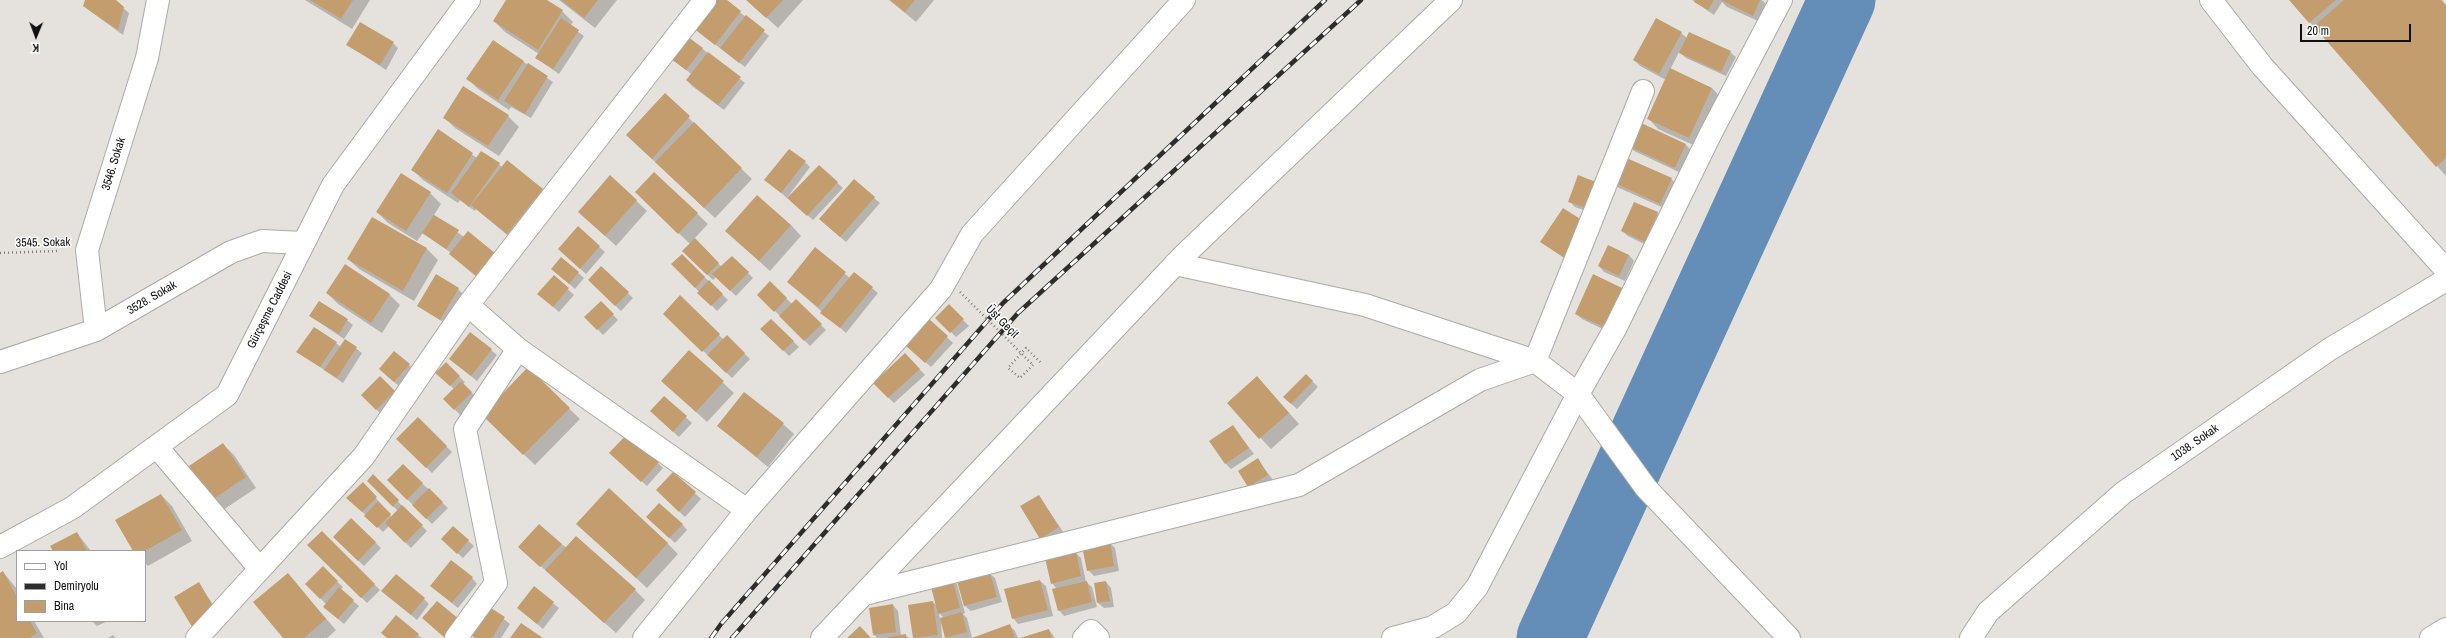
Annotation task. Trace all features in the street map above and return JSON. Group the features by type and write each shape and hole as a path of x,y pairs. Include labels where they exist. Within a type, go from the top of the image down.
{"main road":[{"name":"3546. Sokak","path":"96,330 87,250 147,58 158,0"},
{"name":"Gürçeşme Caddesi","path":"0,547 72,508 227,395 333,185 469,0"},
{"path":"197,638 364,456 468,305 705,0"},
{"path":"644,638 747,510 941,289 972,234 1184,0"},
{"path":"822,638 1175,264 1451,0"},
{"path":"1393,638 1433,627 1456,613 1477,587 1584,402 1616,327 1711,133 1781,0"},
{"path":"2211,0 2262,66 2446,270"},
{"path":"864,594 1299,485 1480,380 1534,361 1643,91"},
{"name":"3528. Sokak","path":"0,362 96,330 231,252 262,241 303,243"},
{"path":"1175,264 1365,306 1534,361 1584,402 1646,488 1788,638"},
{"name":"1038. Sokak","path":"1971,638 1988,612 2123,493 2330,349 2446,280"},
{"path":"468,305 518,349 747,510"},
{"path":"456,638 496,583 465,429 518,349"},
{"path":"157,447 260,569"},
{"path":"2431,638 2446,629"},
{"path":"1084,638 1090,631 1098,638"}],"path":[{"name":"3545. Sokak","path":"0,253 87,250"},
{"name":"Üst Geçit","path":"960,292 1033,365 1020,378 1008,368 1026,348"}],"building":[{"path":"85,0 116,0 124,7 118,30 83,6"},
{"path":"310,0 353,0 341,19"},
{"path":"506,0 547,0 563,10 538,50 493,21"},
{"path":"561,0 598,0 584,18"},
{"path":"715,0 727,0 741,11 715,45 693,28"},
{"path":"746,0 783,0 766,18"},
{"path":"890,0 915,0 905,12"},
{"path":"1695,0 1714,0 1708,10 1694,2"},
{"path":"1721,0 1760,0 1753,16"},
{"path":"2289,0 2336,0 2309,23"},
{"path":"2344,0 2441,0 2446,6 2446,158 2436,167 2314,26"},
{"path":"746,15 765,30 739,63 720,48"},
{"path":"561,18 579,30 553,69 535,58"},
{"path":"1656,18 1682,32 1659,74 1633,60"},
{"path":"360,22 394,42 380,65 346,45"},
{"path":"1689,32 1731,51 1721,72 1679,53"},
{"path":"688,37 703,48 686,70 671,59"},
{"path":"493,40 524,61 498,100 466,79"},
{"path":"708,52 741,77 718,105 686,80"},
{"path":"528,63 548,76 525,114 504,101"},
{"path":"1670,68 1712,88 1689,138 1647,119"},
{"path":"463,86 509,115 488,146 443,118"},
{"path":"665,93 690,116 652,159 626,135"},
{"path":"694,122 742,168 704,208 655,162"},
{"path":"1639,122 1686,144 1675,168 1628,146"},
{"path":"438,129 473,153 447,193 411,170"},
{"path":"789,149 806,161 781,193 764,180"},
{"path":"481,151 500,163 469,207 451,193"},
{"path":"1622,156 1672,178 1660,204 1610,181"},
{"path":"507,160 543,189 507,234 471,205"},
{"path":"819,165 838,182 807,216 787,198"},
{"path":"654,172 698,213 678,234 635,192"},
{"path":"401,173 431,192 406,231 376,212"},
{"path":"610,175 637,200 605,236 578,212"},
{"path":"1578,175 1596,182 1587,208 1568,202"},
{"path":"854,179 875,197 840,237 819,219"},
{"path":"757,195 791,225 759,261 725,231"},
{"path":"1634,202 1658,212 1645,242 1621,231"},
{"path":"1563,208 1585,222 1571,262 1540,242"},
{"path":"434,215 459,230 446,249 422,233"},
{"path":"372,217 427,248 403,291 347,259"},
{"path":"578,226 600,246 580,269 558,249"},
{"path":"468,231 496,254 477,277 449,254"},
{"path":"695,238 719,263 707,275 682,251"},
{"path":"1608,245 1629,255 1619,276 1598,266"},
{"path":"815,247 846,272 818,307 787,282"},
{"path":"682,254 705,277 695,288 671,264"},
{"path":"732,256 749,272 730,291 712,274"},
{"path":"561,257 579,272 569,284 551,269"},
{"path":"345,264 390,294 371,323 326,293"},
{"path":"601,266 629,292 615,306 588,280"},
{"path":"854,272 873,287 840,328 820,313"},
{"path":"436,274 459,288 440,320 417,306"},
{"path":"1593,274 1622,288 1604,327 1575,314"},
{"path":"554,275 569,288 553,307 537,294"},
{"path":"709,280 723,294 711,306 697,293"},
{"path":"770,281 787,298 774,312 757,295"},
{"path":"680,295 720,334 702,352 663,314"},
{"path":"796,299 822,324 804,341 779,316"},
{"path":"319,301 348,319 339,334 309,316"},
{"path":"601,301 614,314 597,330 584,317"},
{"path":"949,304 964,319 950,333 935,318"},
{"path":"771,319 794,341 783,351 760,329"},
{"path":"929,319 948,336 925,363 905,345"},
{"path":"314,327 337,342 320,367 296,352"},
{"path":"470,332 492,349 471,376 449,359"},
{"path":"727,335 745,353 726,373 707,355"},
{"path":"345,339 357,347 337,378 324,370"},
{"path":"689,350 724,381 696,412 661,381"},
{"path":"394,351 410,364 394,382 379,369"},
{"path":"905,353 920,369 888,398 873,383"},
{"path":"446,362 460,376 450,386 435,373"},
{"path":"528,367 570,408 523,455 482,415"},
{"path":"1306,374 1313,381 1291,404 1283,397"},
{"path":"380,376 395,391 376,410 361,395"},
{"path":"1257,376 1289,413 1259,439 1227,403"},
{"path":"461,381 472,392 454,410 443,399"},
{"path":"744,392 784,423 757,457 717,426"},
{"path":"664,396 687,416 673,432 650,411"},
{"path":"418,417 447,446 426,468 396,439"},
{"path":"1233,425 1249,448 1225,464 1209,441"},
{"path":"627,434 659,462 641,482 609,453"},
{"path":"223,443 246,477 212,500 189,466"},
{"path":"1258,458 1268,475 1248,487 1238,471"},
{"path":"403,464 423,483 407,500 387,480"},
{"path":"673,472 696,492 679,512 656,490"},
{"path":"373,474 399,500 393,507 367,481"},
{"path":"363,482 377,497 362,512 346,498"},
{"path":"429,488 443,502 426,519 412,505"},
{"path":"609,488 668,543 636,578 576,524"},
{"path":"161,494 182,530 146,550 132,550 115,520"},
{"path":"1039,495 1059,527 1040,539 1020,506"},
{"path":"378,501 391,514 377,528 364,516"},
{"path":"659,503 683,524 669,538 646,517"},
{"path":"402,505 423,525 405,543 385,523"},
{"path":"351,518 376,542 358,561 333,537"},
{"path":"539,524 562,544 540,567 518,547"},
{"path":"453,526 469,540 457,554 441,539"},
{"path":"322,531 375,584 361,598 307,545"},
{"path":"77,532 86,550 52,550 50,546"},
{"path":"576,536 636,589 604,623 545,570"},
{"path":"1110,541 1114,566 1087,571 1082,546"},
{"path":"1076,551 1081,576 1051,584 1045,558"},
{"path":"451,560 473,577 452,603 430,586"},
{"path":"323,566 338,581 320,599 305,584"},
{"path":"3,571 16,595 16,622 31,622 37,633 29,638 0,638 0,573"},
{"path":"990,572 997,597 964,606 957,581"},
{"path":"288,573 326,619 304,638 283,638 253,602"},
{"path":"396,574 425,598 411,615 381,591"},
{"path":"952,578 960,608 938,614 930,583"},
{"path":"1040,580 1048,610 1012,619 1004,589"},
{"path":"1087,581 1092,602 1058,611 1052,589"},
{"path":"1106,581 1110,601 1097,603 1094,583"},
{"path":"199,582 213,606 194,630 174,597"},
{"path":"534,586 554,602 537,624 517,608"},
{"path":"339,587 354,600 338,619 323,607"},
{"path":"437,601 460,620 445,638 422,618"},
{"path":"933,601 938,635 913,638 908,605"},
{"path":"893,604 896,632 873,635 869,608"},
{"path":"491,608 505,617 492,638 475,638 472,636"},
{"path":"962,612 967,632 945,638 940,618"},
{"path":"396,615 419,634 415,638 387,638 381,633"},
{"path":"521,623 543,638 510,638"},
{"path":"1010,624 1015,638 972,638"},
{"path":"860,626 871,638 847,638"},
{"path":"1049,629 1052,638 1020,638"},
{"path":"906,634 906,638 888,638 888,637"}],"waterway":[{"path":"1550,638 1842,0"}],"railway":[{"path":"711,638 721,624 1003,303 1325,0"},
{"path":"732,638 1018,313 1361,0"}]}
